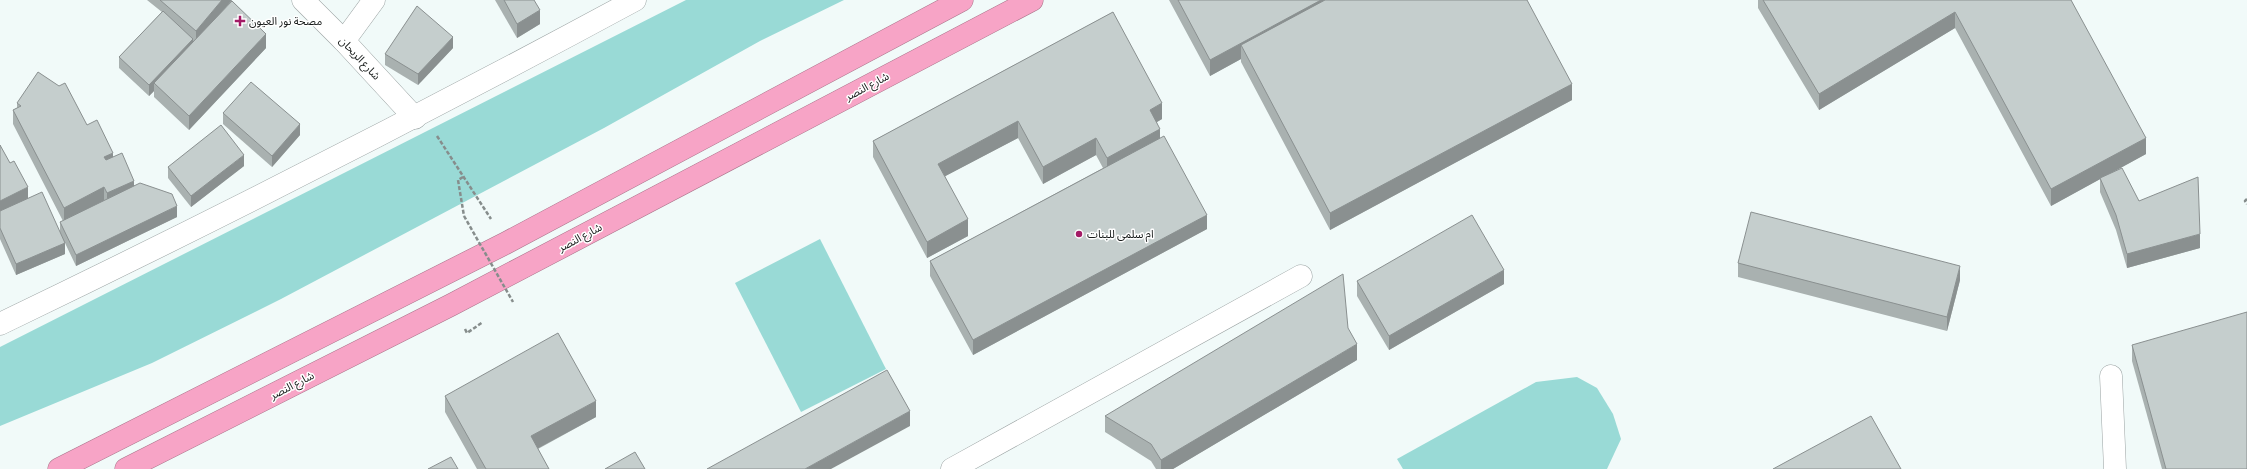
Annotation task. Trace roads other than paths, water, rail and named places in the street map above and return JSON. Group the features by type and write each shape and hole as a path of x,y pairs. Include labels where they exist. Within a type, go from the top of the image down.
{"highway":[{"path":"59,469 506,243 962,0"},
{"name":"شارع النصر","path":"126,469 451,305 1032,0"}],"street":[{"name":"شارع الريحان","path":"303,0 419,116"},
{"path":"344,41 374,0"},
{"path":"0,324 131,261 419,116 635,0"},
{"path":"952,469 1301,276"},
{"path":"2111,376 2115,469"}],"place":[{"name":"مصحة نور العيون","path":"240,21"},
{"name":"ام سلمى للبنات","path":"1079,234"}]}
